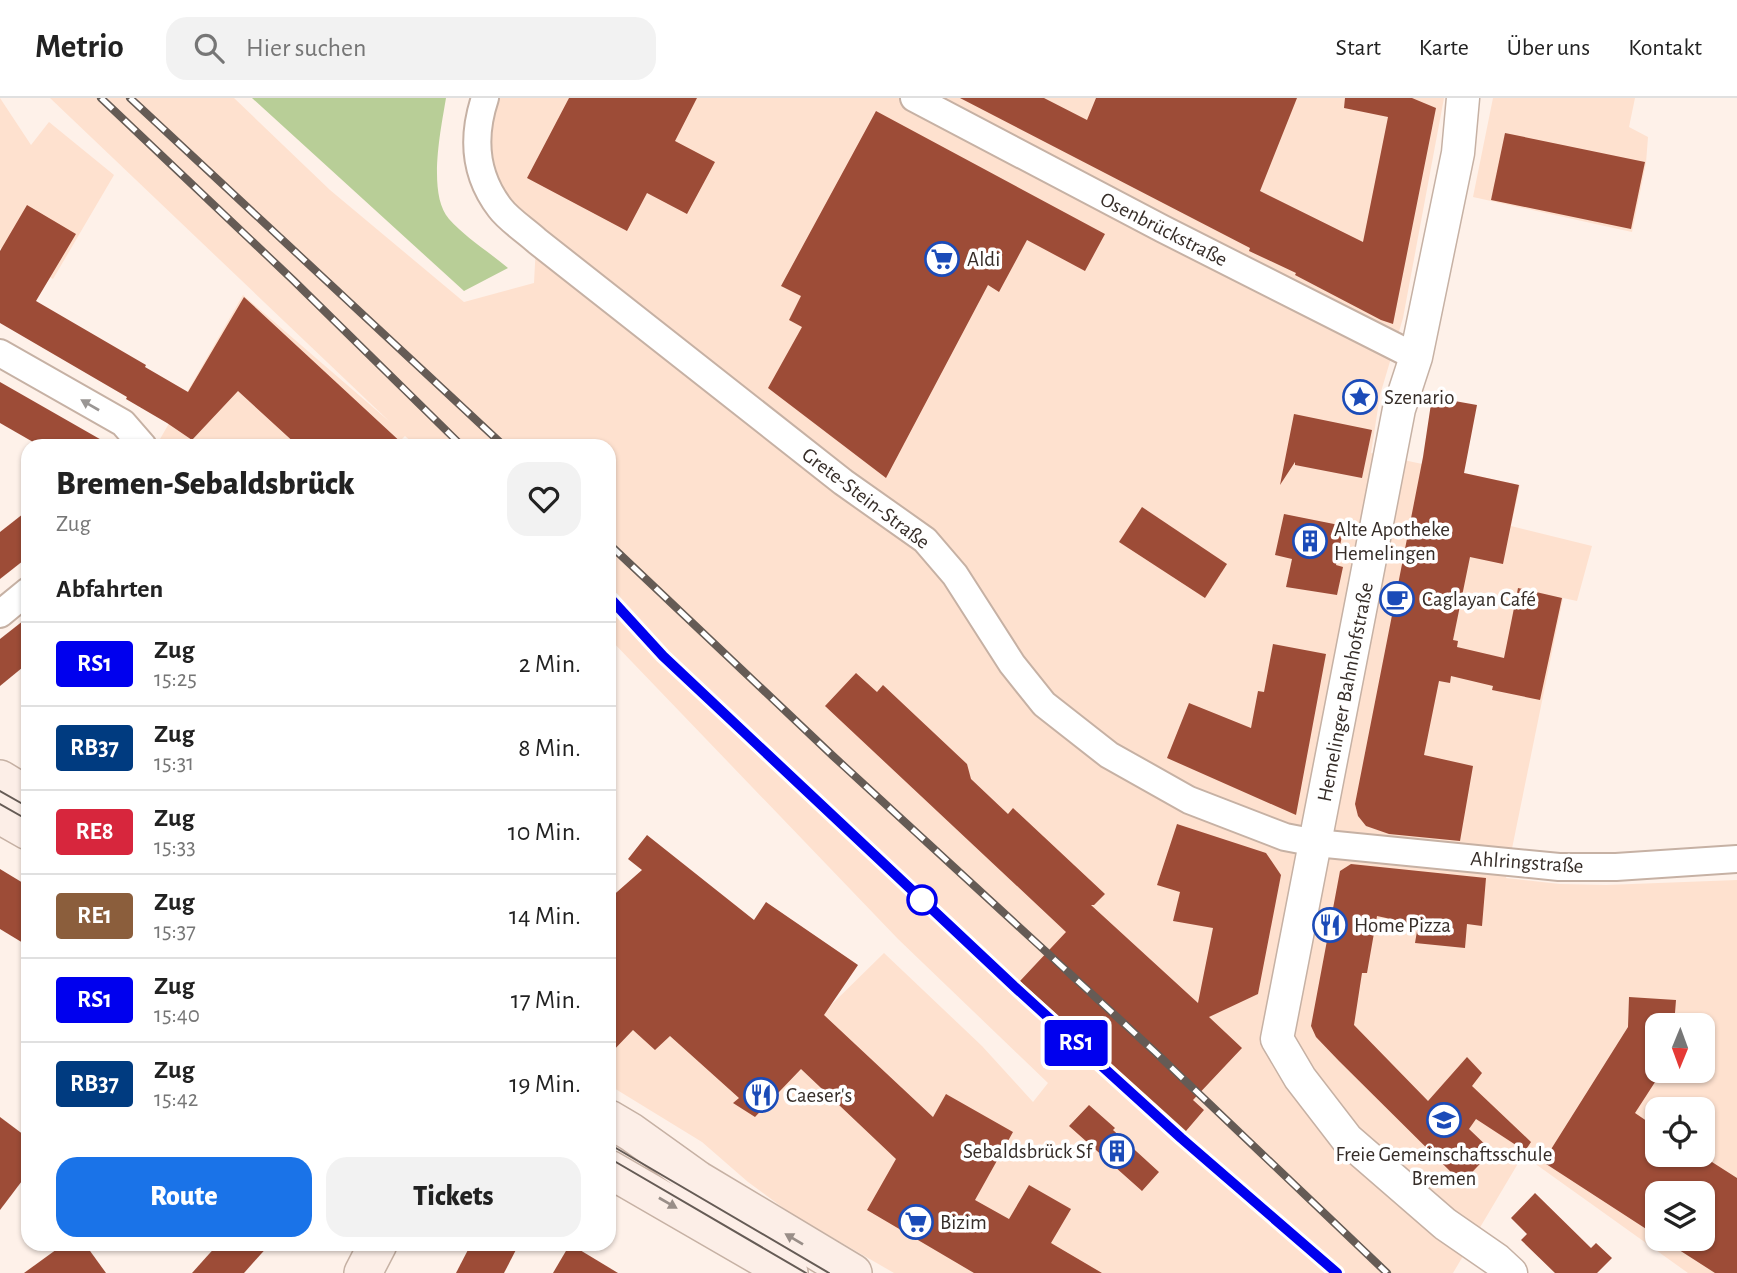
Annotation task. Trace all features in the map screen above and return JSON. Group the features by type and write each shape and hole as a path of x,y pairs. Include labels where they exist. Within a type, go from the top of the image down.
{"main road":[{"path":"0,779 21,792"},
{"path":"0,815 21,827"},
{"path":"616,1123 698,1180 853,1273"},
{"path":"616,1172 789,1273"}],"street":[{"name":"Grete-Stein-Straße","path":"485,98 478,118 475,149 489,192 501,210 833,474 925,540 955,575 1012,664 1044,704 1109,755 1189,800 1285,837 1316,843"},
{"name":"Osenbrückstraße","path":"914,98 1173,235 1416,357"},
{"name":"Hemelinger Bahnhofstraße","path":"1446,1224 1347,1139 1300,1078 1277,1040 1399,409 1416,357 1458,153 1463,98"},
{"path":"0,353 123,423 137,439"},
{"path":"0,614 21,597"},
{"name":"Ahlringstraße","path":"1316,843 1559,867 1737,859"},
{"path":"1446,1224 1474,1273"},
{"path":"1446,1224 1511,1273"}],"shaded area":[{"path":"0,98 31,145 49,122 114,175 53,279 0,248"},
{"path":"50,98 234,98 330,190 464,302 534,283 536,245 498,213 480,98 1444,98 1403,318 1380,395 1371,453 1520,485 1511,526 1592,546 1577,601 1563,598 1506,878 1560,884 1606,885 1737,880 1737,1273 1688,1273 1657,1251 1715,1251 1715,1181 1645,1181 1645,1242 1523,1155 1453,1273 894,1273 790,1213 748,1182 702,1142 616,1089 616,966 830,1006 884,953 982,1046 1033,1102 1048,1083 898,939 616,645 616,439 408,439 405,436 402,439 160,439 243,295 390,422"},
{"path":"1493,98 1635,98 1629,127 1648,137 1646,163 1632,232 1473,197"}],"green space":[{"path":"252,98 446,98 437,161 442,208 462,232 508,268 464,291"}],"building":[{"path":"569,98 697,98 675,141 715,162 687,214 647,193 627,231 527,178"},
{"path":"960,98 1044,98 1087,120 1096,98 1297,98 1260,191 1363,242 1388,117 1344,108 1345,98 1412,98 1436,108 1393,324 1381,320 1295,275 1296,273 1249,251 1250,248"},
{"path":"876,111 1105,234 1085,271 1027,240 999,292 988,285 886,478 768,388 802,327 789,320 801,296 781,286"},
{"path":"1505,133 1645,162 1631,229 1491,200"},
{"path":"27,205 76,234 36,301 188,392 244,297 397,439 290,439 238,391 191,439 126,399 127,397 0,323 0,251"},
{"path":"0,382 100,439 28,439 0,423"},
{"path":"1432,397 1477,405 1464,473 1519,485 1503,564 1470,557 1453,640 1458,641 1457,647 1504,658 1518,588 1562,598 1540,700 1492,690 1493,686 1451,676 1450,683 1439,681 1424,755 1473,766 1460,841 1389,834 1366,826 1358,816 1355,804 1423,457"},
{"path":"1294,414 1372,430 1362,478 1295,465 1295,462 1280,485"},
{"path":"1142,507 1227,564 1205,598 1119,542"},
{"name":"Alte Apotheke Hemelingen","path":"1284,514 1344,526 1336,565 1343,567 1337,595 1286,587 1292,559 1275,555"},
{"path":"21,516 21,562 0,579 0,532"},
{"path":"21,622 21,669 0,686 0,639"},
{"path":"1273,644 1326,654 1296,815 1167,758 1189,703 1251,728 1258,691 1264,692"},
{"path":"856,673 877,692 883,685 967,764 971,779 1008,814 1013,808 1105,894 1091,905 1198,1003 1213,928 1173,921 1180,892 1157,885 1177,824 1266,853 1281,875 1258,994 1209,1017 1242,1048 1193,1100 1204,1110 1186,1131 1020,981 1066,932 825,706"},
{"path":"647,835 754,920 766,902 858,965 824,1015 933,1117 946,1094 1013,1132 975,1200 1009,1219 1029,1185 1071,1209 1051,1243 1102,1273 974,1273 867,1210 896,1159 801,1069 755,1117 733,1103 739,1098 670,1036 655,1050 633,1030 616,1048 616,893 642,870 628,859"},
{"path":"1351,864 1486,878 1482,926 1467,924 1465,948 1415,943 1418,925 1377,916 1367,973 1362,973 1354,1025 1428,1101 1467,1057 1482,1073 1472,1086 1531,1142 1525,1151 1476,1119 1469,1129 1492,1151 1462,1183 1339,1061 1316,1037 1311,1026 1340,871"},
{"path":"0,869 21,882 21,942 0,929"},
{"path":"1629,997 1676,1000 1675,1013 1645,1013 1645,1083 1654,1083 1635,1113 1645,1120 1645,1167 1715,1167 1715,1164 1737,1178 1737,1273 1715,1273 1681,1251 1715,1251 1715,1181 1645,1181 1645,1228 1543,1162 1628,1027"},
{"name":"Sebaldsbrück Sf","path":"1089,1105 1159,1172 1142,1191 1069,1126"},
{"path":"0,1117 21,1133 21,1182 0,1210"},
{"path":"1535,1193 1591,1248 1596,1243 1612,1258 1597,1273 1555,1273 1521,1240 1527,1234 1511,1218"},
{"path":"54,1251 90,1251 106,1273 24,1273"},
{"path":"212,1251 264,1251 244,1273 192,1273"},
{"path":"467,1251 515,1251 504,1273 456,1273"},
{"path":"566,1251 582,1251 618,1273 553,1273"}],"tram line":[{"path":"0,791 21,803"},
{"path":"0,804 21,816"},
{"path":"616,1148 829,1273"},
{"path":"616,1162 806,1273"}],"railway":[{"path":"101,98 293,280 455,439"},
{"path":"130,98 496,439"},
{"path":"616,551 833,756 1154,1051 1387,1273"},
{"path":"616,605 663,656 1017,989 1181,1138 1337,1273"}],"train":[{"name":"RS1","path":"616,605 663,656 1017,989 1181,1138 1337,1273"}],"place":[{"name":"Aldi","path":"942,259"},
{"name":"Szenario","path":"1360,397"},
{"name":"Alte Apotheke Hemelingen","path":"1310,541"},
{"name":"Caglayan Café","path":"1397,599"},
{"name":"Home Pizza","path":"1330,925"},
{"name":"Caeser's","path":"761,1095"},
{"name":"Freie Gemeinschaftsschule Bremen","path":"1444,1120"},
{"name":"Sebaldsbrück Sf","path":"1117,1151"},
{"name":"Bizim","path":"916,1222"}]}
